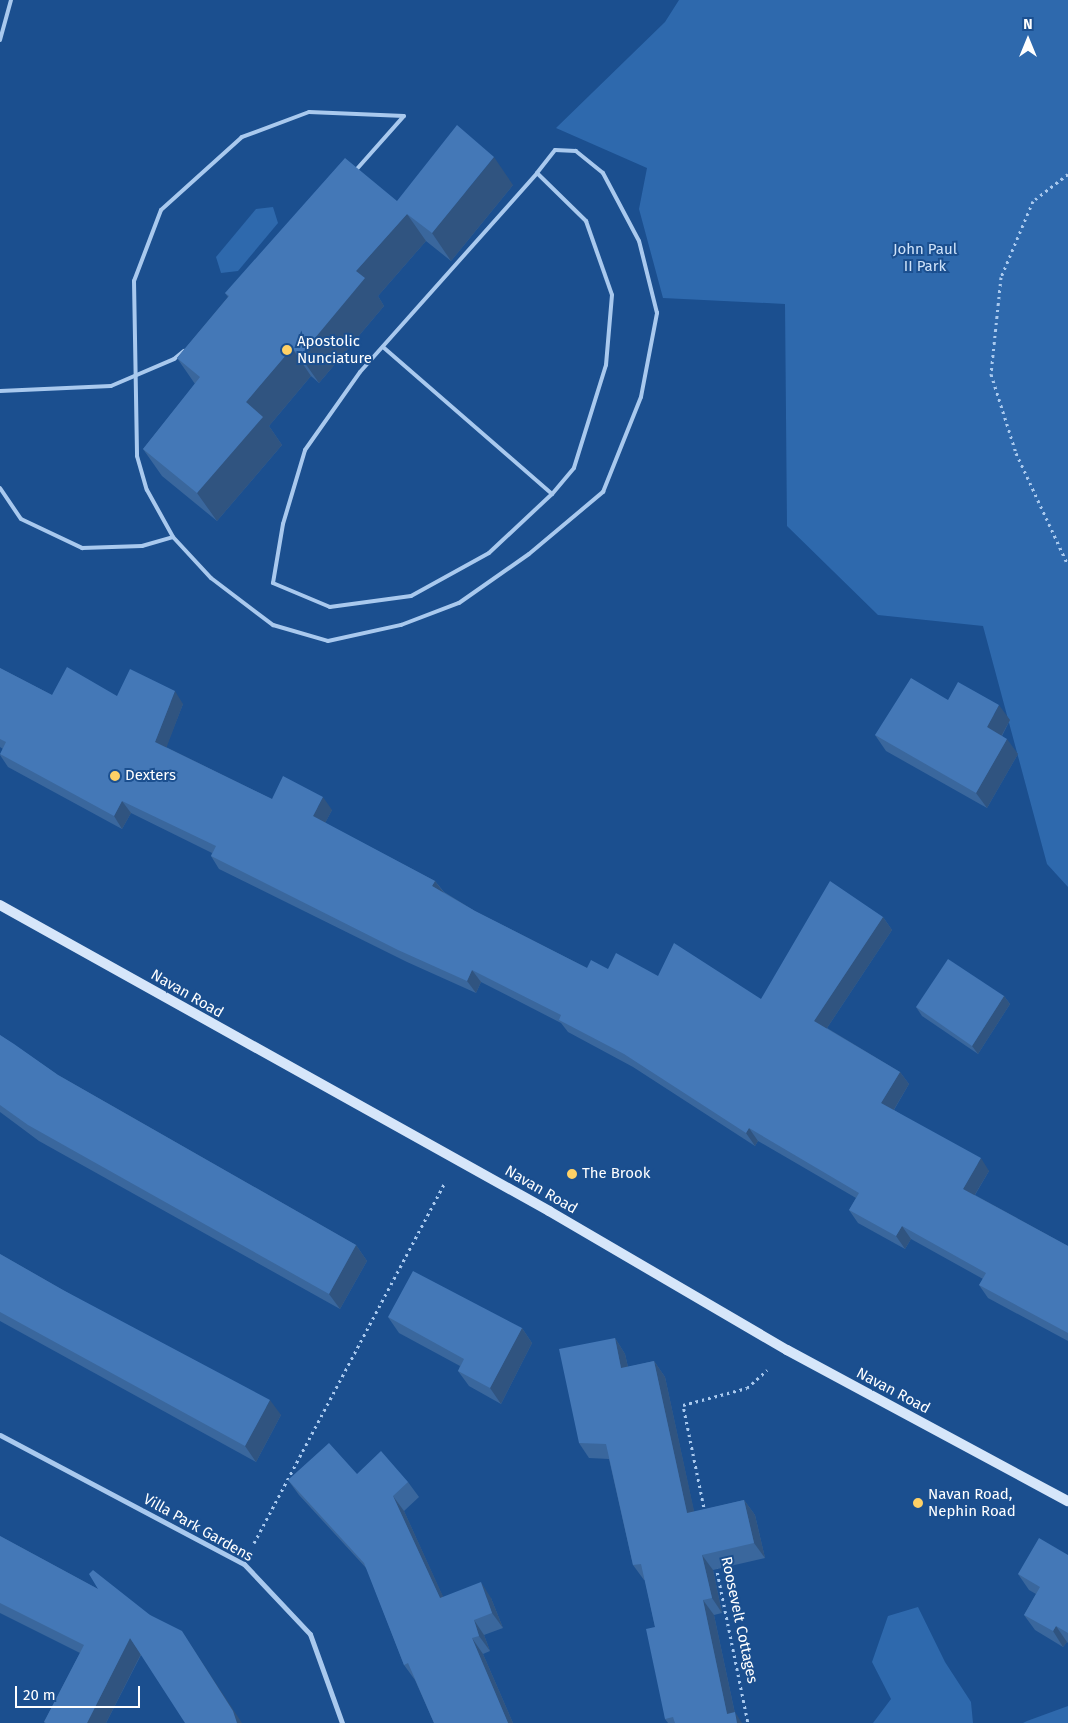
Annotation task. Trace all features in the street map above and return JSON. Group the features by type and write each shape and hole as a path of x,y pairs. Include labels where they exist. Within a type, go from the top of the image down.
{"main road":[{"name":"Navan Road","path":"0,905 457,1160 787,1350 1068,1501"}],"street":[{"name":"Villa Park Gardens","path":"0,1435 244,1564 310,1634 342,1723"}],"lane":[{"path":"0,40 11,0"},
{"path":"352,174 404,116 309,112 242,138 161,210 134,281 136,456 146,490 174,537 211,578 272,625 328,641 401,625 460,602 529,554 602,492 642,397 657,313 639,241 603,173 576,151 555,150 383,348 305,450 283,524 273,583 330,607 411,596 489,553 552,494 574,468 606,365 612,295 586,221 537,173"},
{"path":"0,391 111,386 174,359 188,347"},
{"path":"383,348 552,494"},
{"path":"0,488 21,519 82,548 124,548 174,537"}],"path":[{"path":"1068,174 1033,201 1001,277 991,374 1016,454 1068,565"},
{"path":"244,1564 457,1160"},
{"path":"707,1521 683,1405 747,1388 787,1350"},
{"name":"Roosevelt Cottages","path":"715,1559 748,1723"}],"green space":[{"name":"John Paul II Park","path":"679,0 1068,0 1068,887 1047,864 983,626 878,615 787,526 785,304 663,298 639,209 647,168 556,128 665,22"},
{"path":"273,207 278,223 238,271 221,273 216,257 256,209"},
{"path":"918,1607 945,1662 971,1702 973,1723 873,1723 891,1699 872,1662 888,1616"},
{"path":"1068,1706 1068,1723 1023,1723 1027,1721"}],"building":[{"path":"457,125 494,157 432,233 407,214 356,271 365,278 300,356 292,348 246,402 263,417 197,493 143,449 200,377 177,358 229,296 225,293 345,158 397,201"},
{"path":"67,667 117,696 130,669 175,691 155,742 272,799 283,776 323,797 313,816 435,881 432,886 475,911 587,968 591,960 608,969 616,953 658,976 674,943 761,999 830,881 883,917 814,1021 900,1072 881,1103 981,1158 963,1189 1068,1246 1068,1333 979,1285 986,1273 902,1226 896,1236 849,1210 859,1193 749,1128 746,1133 624,1054 559,1020 561,1015 472,970 467,981 398,950 211,856 216,846 122,801 114,816 0,754 6,742 0,739 0,668 52,695"},
{"path":"911,678 948,700 958,682 999,705 987,727 1007,739 976,793 875,735"},
{"path":"948,959 1004,996 972,1046 916,1007"},
{"path":"0,1035 58,1075 356,1245 329,1294 28,1125 0,1105"},
{"path":"0,1254 63,1290 270,1400 245,1446 0,1312"},
{"path":"413,1271 522,1328 490,1388 458,1371 464,1359 388,1317"},
{"path":"615,1338 621,1368 654,1361 687,1513 744,1500 754,1543 702,1555 712,1598 703,1600 727,1714 735,1712 737,1723 675,1723 673,1717 665,1719 646,1629 655,1627 641,1564 633,1565 606,1444 579,1443 559,1349"},
{"path":"329,1443 357,1474 381,1451 408,1482 393,1496 440,1598 481,1582 492,1613 474,1620 479,1636 472,1638 508,1723 434,1723 408,1663 404,1665 364,1563 288,1480"},
{"path":"0,1536 98,1589 89,1574 93,1570 150,1615 182,1631 233,1711 237,1723 185,1723 130,1638 87,1723 44,1722 84,1645 0,1603"},
{"path":"1039,1538 1068,1555 1068,1633 1056,1626 1053,1631 1024,1615 1040,1587 1018,1574"}],"place":[{"name":"Apostolic Nunciature","path":"287,350"},
{"name":"Dexters","path":"115,776"},
{"name":"The Brook","path":"572,1174"},
{"name":"Navan Road, Nephin Road","path":"918,1503"}]}
